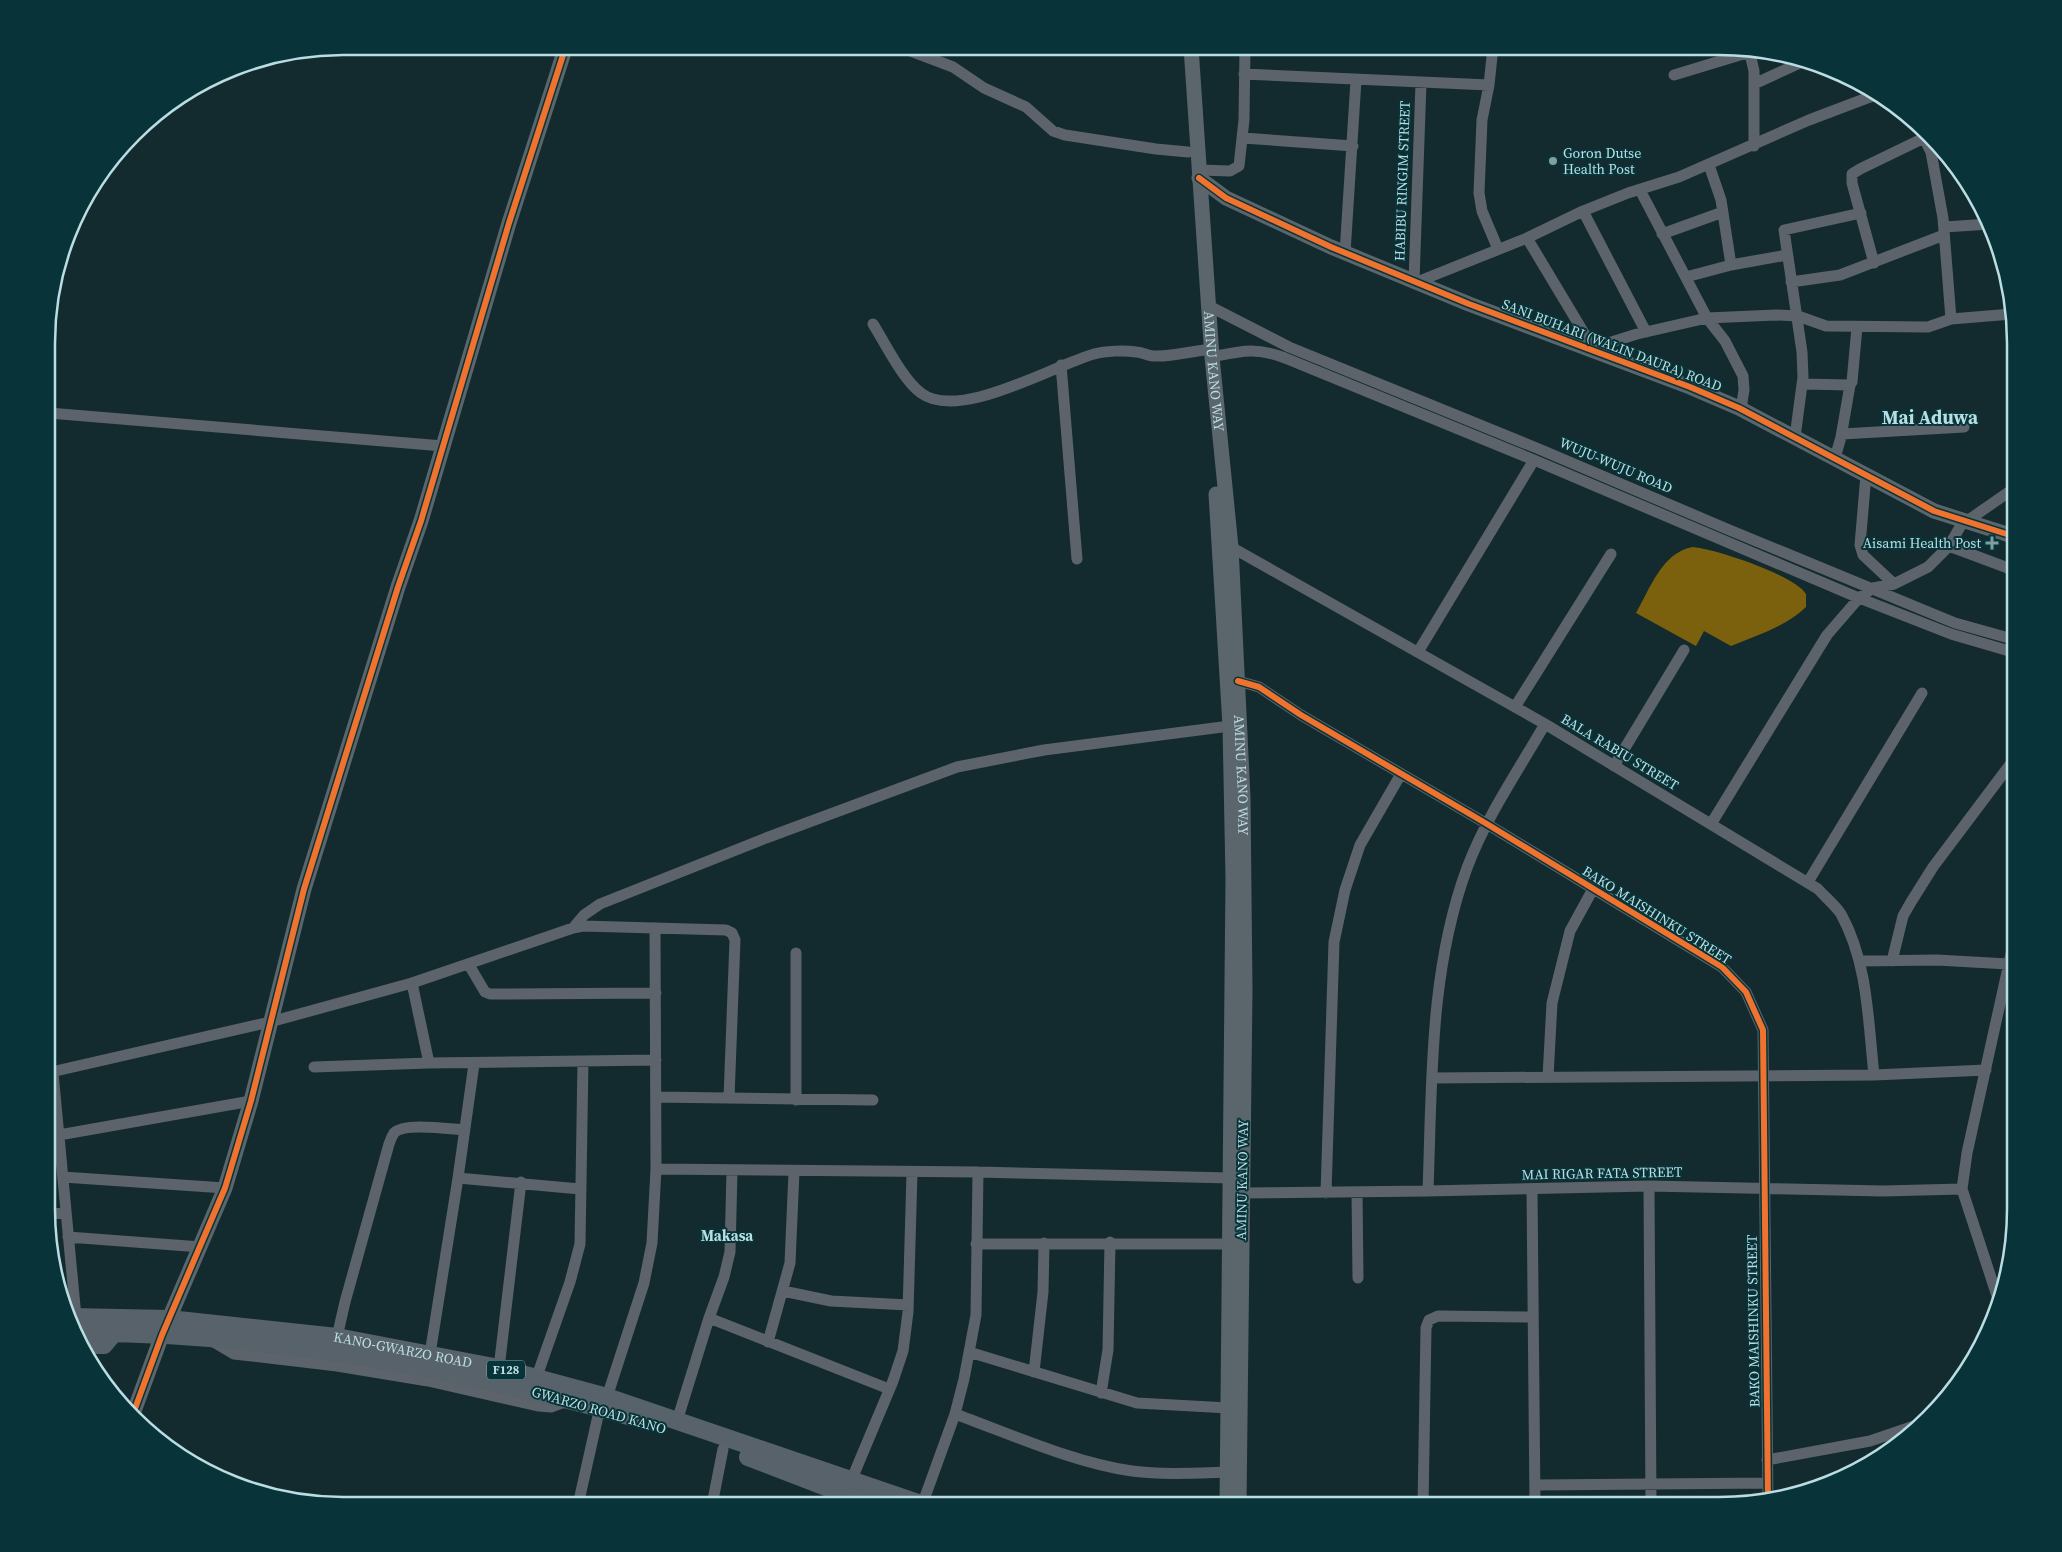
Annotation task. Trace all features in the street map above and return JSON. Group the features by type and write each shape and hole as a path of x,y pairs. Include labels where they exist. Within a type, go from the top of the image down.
{"main road":[{"path":"135,1408 166,1327 225,1188 251,1101 304,889 398,587 421,521 508,223 563,55"},
{"name":"AMINU KANO WAY","path":"1182,55 1188,152 1208,353 1231,547 1238,681 1235,753 1245,917 1236,1149 1230,1178 1229,1244 1235,1331 1239,1497"},
{"name":"AMINU KANO WAY","path":"1192,55 1209,306 1208,353 1230,726 1235,753"},
{"name":"SANI BUHARI (WALIN DAURA) ROAD","path":"1199,174 1226,198 1345,253 1416,282 1663,375 1741,409 1934,511 2007,534"},
{"name":"AMINU KANO WAY","path":"1227,1497 1229,1408 1242,1193 1236,1149"},
{"name":"KANO-GWARZO ROAD","path":"79,1322 337,1337 499,1368 603,1402 677,1421 899,1497"},
{"name":"GWARZO ROAD KANO","path":"79,1323 114,1333 166,1327 202,1336 283,1345 437,1369 571,1400 603,1402 852,1497"},
{"path":"90,1346 104,1345 114,1333"}],"street":[{"path":"921,55 953,67 984,88 1026,107 1054,131 1065,135 1188,152"},
{"path":"1199,174 1230,171 1239,166 1243,138 1245,55"},
{"path":"1492,55 1482,120 1479,193 1482,211 1498,249"},
{"path":"1674,75 1734,56"},
{"path":"1750,57 1754,71 1754,146"},
{"path":"1754,84 1795,65"},
{"path":"1244,74 1421,83 1489,84"},
{"path":"1345,253 1356,80"},
{"name":"HABIBU RINGIM STREET","path":"1416,282 1421,83"},
{"path":"1416,282 1528,238 1583,211 1679,177 1754,146 1809,120 1869,98"},
{"path":"1243,138 1353,146"},
{"path":"1874,263 1852,184 1852,174 1923,139"},
{"path":"1934,152 1944,231 1951,319"},
{"path":"1709,165 1721,200 1731,265"},
{"path":"1640,190 1707,318 1725,341 1743,376 1744,390 1741,409"},
{"path":"1583,211 1646,332"},
{"path":"1662,234 1722,212"},
{"path":"1795,437 1802,384 1802,352 1784,228 1861,212"},
{"path":"1791,282 1840,275 1874,263 1944,231 1981,225"},
{"path":"1528,238 1591,349 1646,332 1707,318 1776,315 1798,316 1826,326 1928,327 1951,319 2005,315"},
{"path":"1686,277 1731,265 1787,255"},
{"name":"WUJU-WUJU ROAD","path":"1209,306 1289,347 1955,623 2007,637"},
{"name":"WUJU-WUJU ROAD","path":"873,324 908,379 921,394 940,401 958,400 996,392 1022,384 1061,365 1096,354 1135,351 1154,356 1244,350 1266,351 1534,460 1859,598 1951,634 2007,650"},
{"path":"1835,458 1842,434 1850,384 1852,382 1857,327"},
{"path":"1061,365 1077,559"},
{"path":"1802,384 1850,384"},
{"path":"55,414 443,446"},
{"path":"1842,434 1964,427"},
{"path":"1418,652 1534,460"},
{"path":"1866,475 1860,545 1863,555 1894,584"},
{"path":"1711,824 1827,635 1859,598 1873,588 1894,584 1928,567 1949,546 1965,520 2007,493"},
{"path":"1949,546 2007,568"},
{"name":"BALA RABIU STREET","path":"1231,547 1545,724 1818,889 1840,913 1863,970 1874,1074"},
{"path":"1515,707 1611,554"},
{"path":"1614,766 1684,650"},
{"name":"BAKO MAISHINKU STREET","path":"1238,681 1258,687 1301,715 1487,824 1722,967 1746,992 1763,1030 1768,1493"},
{"path":"1808,882 1922,693"},
{"path":"1428,1191 1436,999 1450,930 1467,868 1487,824 1545,724"},
{"path":"573,928 584,915 600,904 766,838 957,767 1044,750 1230,726"},
{"path":"1892,960 1903,916 1911,902 1933,867 2007,770"},
{"path":"1326,1193 1334,942 1345,890 1360,845 1401,774"},
{"path":"1548,1077 1552,1003 1570,931 1593,889"},
{"path":"55,1072 270,1022 412,983 573,928 583,926 726,930 732,934 735,940 729,1098"},
{"path":"580,1497 603,1402 644,1283 652,1243 656,1170 656,928"},
{"path":"796,953 796,1100"},
{"path":"1860,961 1937,960 2007,964"},
{"path":"469,965 485,992 490,994 656,993"},
{"path":"1995,1290 1962,1189 1967,1153 2007,969"},
{"path":"412,983 430,1064"},
{"path":"314,1067 656,1060"},
{"path":"536,1379 576,1263 580,1244 583,1061"},
{"path":"430,1354 474,1064"},
{"path":"1432,1078 1764,1076 1986,1070"},
{"path":"656,1097 873,1100"},
{"path":"59,1135 251,1101"},
{"path":"55,1107 63,1177 73,1309"},
{"path":"337,1337 389,1144 394,1133 414,1127 464,1130"},
{"path":"656,1170 978,1172 1230,1178"},
{"path":"677,1421 709,1318 724,1278 730,1252 732,1171"},
{"path":"768,1342 790,1263 794,1172"},
{"path":"926,1497 955,1414 976,1315 978,1172"},
{"path":"851,1481 903,1351 908,1305 912,1173"},
{"path":"63,1177 225,1188"},
{"path":"458,1178 521,1182 580,1189"},
{"path":"499,1368 521,1182"},
{"path":"1649,1186 1651,1497"},
{"name":"MAI RIGAR FATA STREET","path":"1242,1193 1649,1186 1883,1191 1962,1189"},
{"path":"1532,1189 1535,1497"},
{"path":"1358,1192 1358,1278"},
{"path":"55,1214 66,1214"},
{"path":"68,1237 201,1247"},
{"path":"976,1244 1110,1242 1229,1244"},
{"path":"1101,1394 1108,1350 1110,1242"},
{"path":"1034,1372 1043,1292 1044,1243"},
{"path":"783,1291 831,1301 908,1305"},
{"path":"1423,1497 1426,1328 1429,1320 1438,1316 1532,1317"},
{"path":"709,1318 889,1389"},
{"path":"969,1352 1101,1394 1137,1403 1229,1408"},
{"path":"955,1414 1090,1462 1133,1471 1179,1473 1228,1472"},
{"path":"1767,1460 1870,1441 1903,1430"},
{"path":"714,1497 723,1448"},
{"path":"1536,1485 1767,1483"}],"shaded area":[{"path":"1693,547 1754,564 1787,579 1806,594 1806,607 1780,625 1731,646 1704,631 1696,646 1636,613 1652,583 1665,564 1682,550"}],"cycle path":[{"path":"135,1408 162,1335 225,1188 251,1101 304,889 398,587 421,521 509,223 563,55"},
{"path":"1199,178 1226,198 1331,247 1469,304 1690,387 1739,408 1934,511 2007,534"},
{"path":"1238,681 1259,687 1301,715 1487,824 1722,967 1746,992 1763,1030 1768,1492"}],"place":[{"name":"Goron Dutse Health Post","path":"1553,161"},
{"name":"Aisami Health Post","path":"1992,543"}],"district":[{"name":"Mai Aduwa","path":"1930,417"},
{"name":"Makasa","path":"727,1235"}]}
